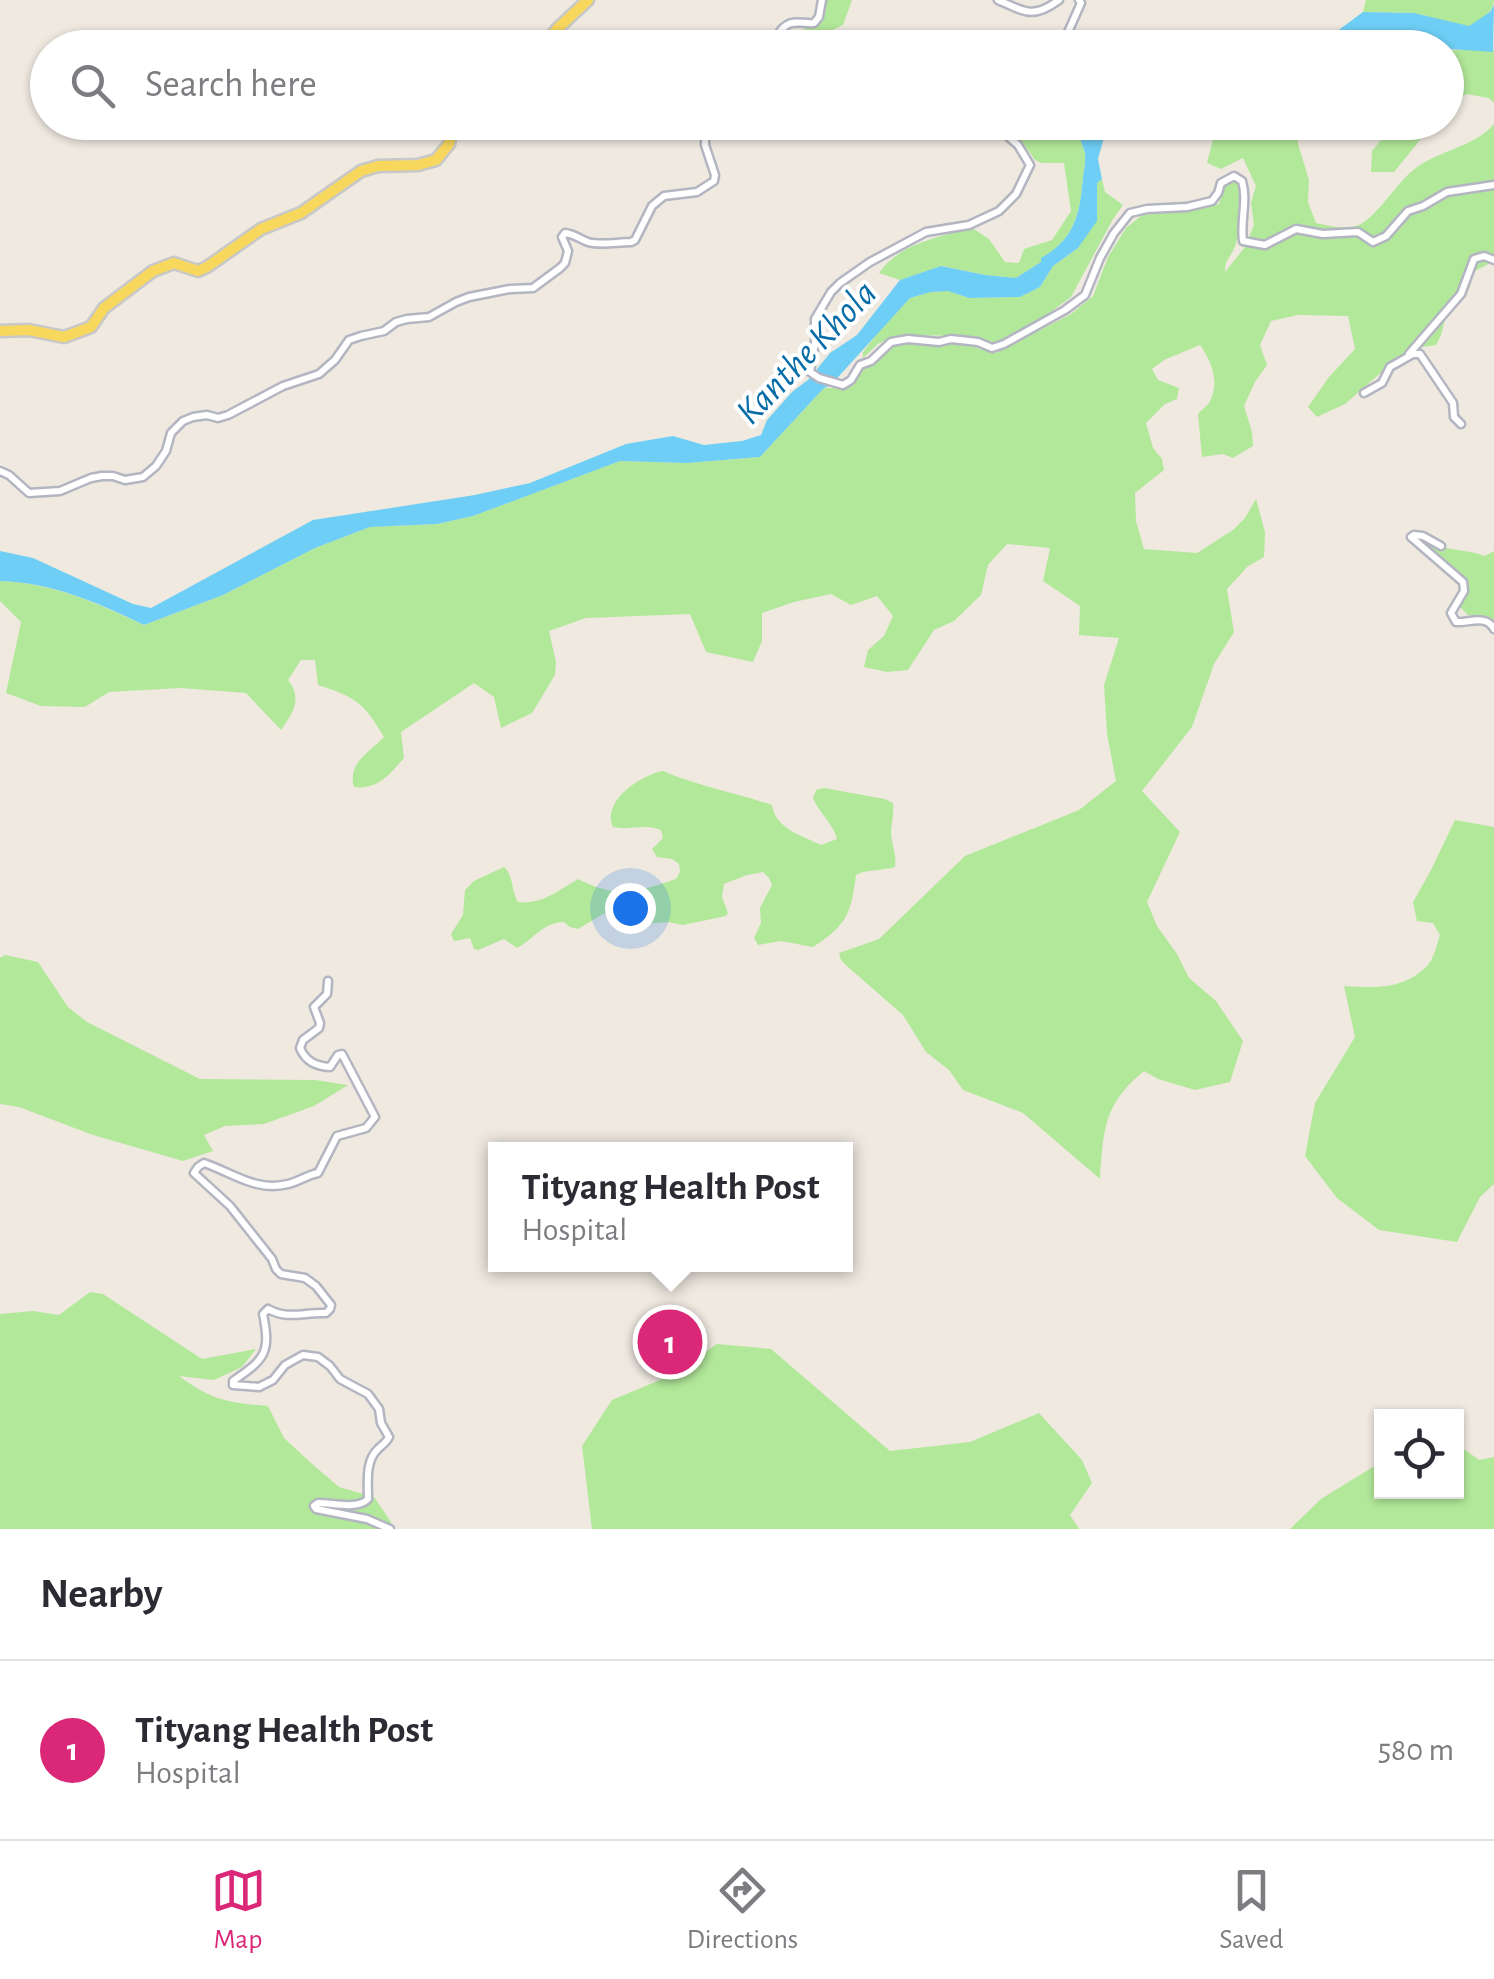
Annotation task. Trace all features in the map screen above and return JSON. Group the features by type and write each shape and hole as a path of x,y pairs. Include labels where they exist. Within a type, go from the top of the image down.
{"main road":[{"path":"556,30 588,0"},
{"path":"0,331 28,330 64,337 79,332 90,327 104,308 153,271 174,264 198,272 261,229 301,213 361,171 436,160 444,154 450,140"}],"street":[{"path":"783,30 794,22 814,23 822,0"},
{"path":"998,0 1026,13 1037,13 1059,0"},
{"path":"1070,30 1079,0"},
{"path":"0,471 29,493 60,491 102,476 143,478 166,451 171,433 184,421 228,415 283,386 320,374 349,340 384,331 396,322 428,317 469,297 533,288 564,263 568,251 562,237 565,233 601,244 635,240 652,206 664,196 697,192 714,181 705,140"},
{"path":"1011,140 1030,166 1016,194 999,211 970,225 926,232 840,282 815,319 810,372 843,384 891,342 908,338 978,342 992,348 1004,344 1085,296 1100,258 1130,213 1212,201 1221,183 1234,176 1242,181 1246,193 1243,240 1265,245 1296,229 1323,234 1358,232 1374,242 1386,236 1408,211 1447,192 1494,186"},
{"path":"1408,357 1460,294 1474,258 1494,260"},
{"path":"1364,393 1382,383 1390,367 1416,353 1423,357 1450,396 1454,418 1461,424"},
{"path":"1441,546 1422,536 1411,537 1463,582 1464,591 1451,613 1456,622 1484,620 1494,628"},
{"path":"328,981 327,994 314,1006 319,1028 303,1040 300,1048 318,1066 330,1066 342,1054 374,1116 366,1128 337,1136 318,1172 290,1184 254,1185 204,1163 194,1173 230,1206 281,1274 305,1278 331,1305 326,1313 294,1316 280,1316 268,1309 263,1314 268,1337 262,1356 233,1384 259,1387 272,1380 285,1365 303,1356 318,1357 340,1379 368,1394 380,1409 381,1423 389,1437 374,1453 367,1471 368,1499 356,1506 314,1506 390,1529"}],"green space":[{"path":"824,0 852,0 843,25 833,30 802,30 819,22"},
{"path":"1366,0 1494,0 1489,13 1469,27 1413,13 1363,12"},
{"path":"1464,50 1494,50 1494,103 1489,98 1466,94"},
{"path":"1494,124 1494,261 1475,271 1464,298 1447,312 1436,345 1408,349 1345,404 1317,417 1308,407 1355,349 1348,316 1298,315 1271,321 1260,345 1267,365 1244,406 1253,446 1233,458 1223,454 1202,457 1198,414 1210,401 1214,379 1200,345 1152,369 1158,380 1179,388 1177,399 1165,404 1146,423 1164,470 1135,493 1136,521 1144,549 1197,553 1233,530 1256,499 1265,532 1264,557 1248,566 1227,589 1234,632 1214,664 1192,727 1142,791 1180,832 1147,902 1189,978 1216,1001 1243,1041 1230,1082 1195,1090 1144,1071 1131,1083 1108,1119 1100,1179 1023,1113 963,1090 949,1070 926,1052 903,1015 848,967 839,953 879,939 965,856 1079,810 1116,781 1107,734 1104,685 1119,638 1079,635 1080,606 1043,581 1050,548 1007,544 988,565 981,595 954,621 934,630 908,670 887,672 864,667 868,650 884,636 893,616 877,596 851,605 831,594 762,613 762,641 753,662 706,652 690,614 586,618 549,631 555,675 532,713 501,728 494,697 474,683 401,732 404,758 370,786 354,787 354,771 384,737 358,703 318,685 315,660 301,660 288,680 296,699 281,730 246,693 180,688 109,692 85,707 41,706 6,693 21,622 0,601 0,581 56,590 144,625 223,595 315,548 370,527 437,524 473,516 620,461 687,463 760,457 824,388 844,388 862,367 895,344 963,344 996,353 1071,314 1093,296 1108,257 1126,228 1142,215 1219,204 1224,185 1237,180 1241,195 1240,226 1225,272 1245,247 1254,225 1251,203 1256,186 1243,158 1221,169 1207,163 1213,140 1298,140 1309,180 1308,202 1316,223 1356,226 1370,217 1422,164 1476,139"},
{"path":"1019,140 1081,140 1085,153 1074,224 1041,262 1016,278 942,266 900,280 879,273 909,248 971,227 989,239 1005,262 1019,263 1024,249 1052,240 1071,211 1064,163 1035,160"},
{"path":"1381,140 1420,140 1394,172 1371,172 1372,151"},
{"path":"1102,179 1105,192 1123,205 1071,297 997,342 965,336 905,335 879,343 863,358 863,352 886,322 910,298 948,291 969,298 1020,297 1040,287 1053,266 1078,248 1097,182"},
{"path":"1420,540 1485,556 1494,551 1494,623 1489,617 1468,615 1460,607 1466,595 1466,582"},
{"path":"663,771 772,805 784,826 821,845 837,839 813,798 816,790 824,788 885,799 893,803 895,867 856,875 845,917 813,947 781,941 758,945 754,938 761,923 760,908 772,885 763,872 724,884 726,916 683,925 635,925 603,914 578,929 564,922 550,925 517,948 504,939 478,950 470,938 454,941 451,934 463,915 465,890 474,881 504,867 518,902 543,899 578,879 604,889 627,891 676,879 679,864 657,857 652,849 663,838 661,830 613,827 611,818 617,799 625,791"},
{"path":"1455,820 1494,827 1494,1184 1480,1197 1457,1242 1379,1230 1337,1198 1305,1156 1315,1103 1355,1037 1344,986 1399,983 1419,973 1432,959 1440,935 1433,923 1417,921 1413,902"},
{"path":"5,955 38,962 68,1007 87,1022 200,1079 315,1080 348,1085 314,1106 264,1124 225,1126 204,1135 213,1151 183,1161 0,1104 0,958"},
{"path":"90,1292 103,1294 202,1359 256,1349 242,1367 214,1380 179,1376 221,1399 268,1406 284,1438 339,1487 374,1497 391,1522 390,1529 0,1529 0,1314 33,1311 59,1315"},
{"path":"717,1344 771,1349 890,1451 970,1442 1039,1413 1082,1460 1092,1483 1070,1515 1079,1529 592,1529 582,1446 612,1400 672,1375"},
{"path":"1464,1449 1479,1460 1494,1457 1494,1529 1290,1529 1321,1499 1374,1466 1374,1499 1464,1499"}],"water":[{"path":"1494,5 1493,52 1464,50 1464,30 1339,30 1363,12 1414,13 1469,26"},
{"path":"1081,140 1103,140 1098,159 1102,179 1097,183 1097,221 1078,248 1053,266 1040,287 1020,297 969,298 948,291 910,298 760,457 687,463 620,461 473,516 437,524 370,527 315,548 223,595 144,625 57,590 0,581 0,551 33,558 133,604 151,608 313,520 530,483 626,444 673,436 704,445 761,435 767,420 792,392 809,379 830,353 857,335 900,280 941,266 1016,278 1041,262 1074,224 1085,153"}],"place":[{"name":"Tityang Health Post","path":"670,1342"}],"water label":[{"name":"Kanthe Khola","path":"807,353"}]}
